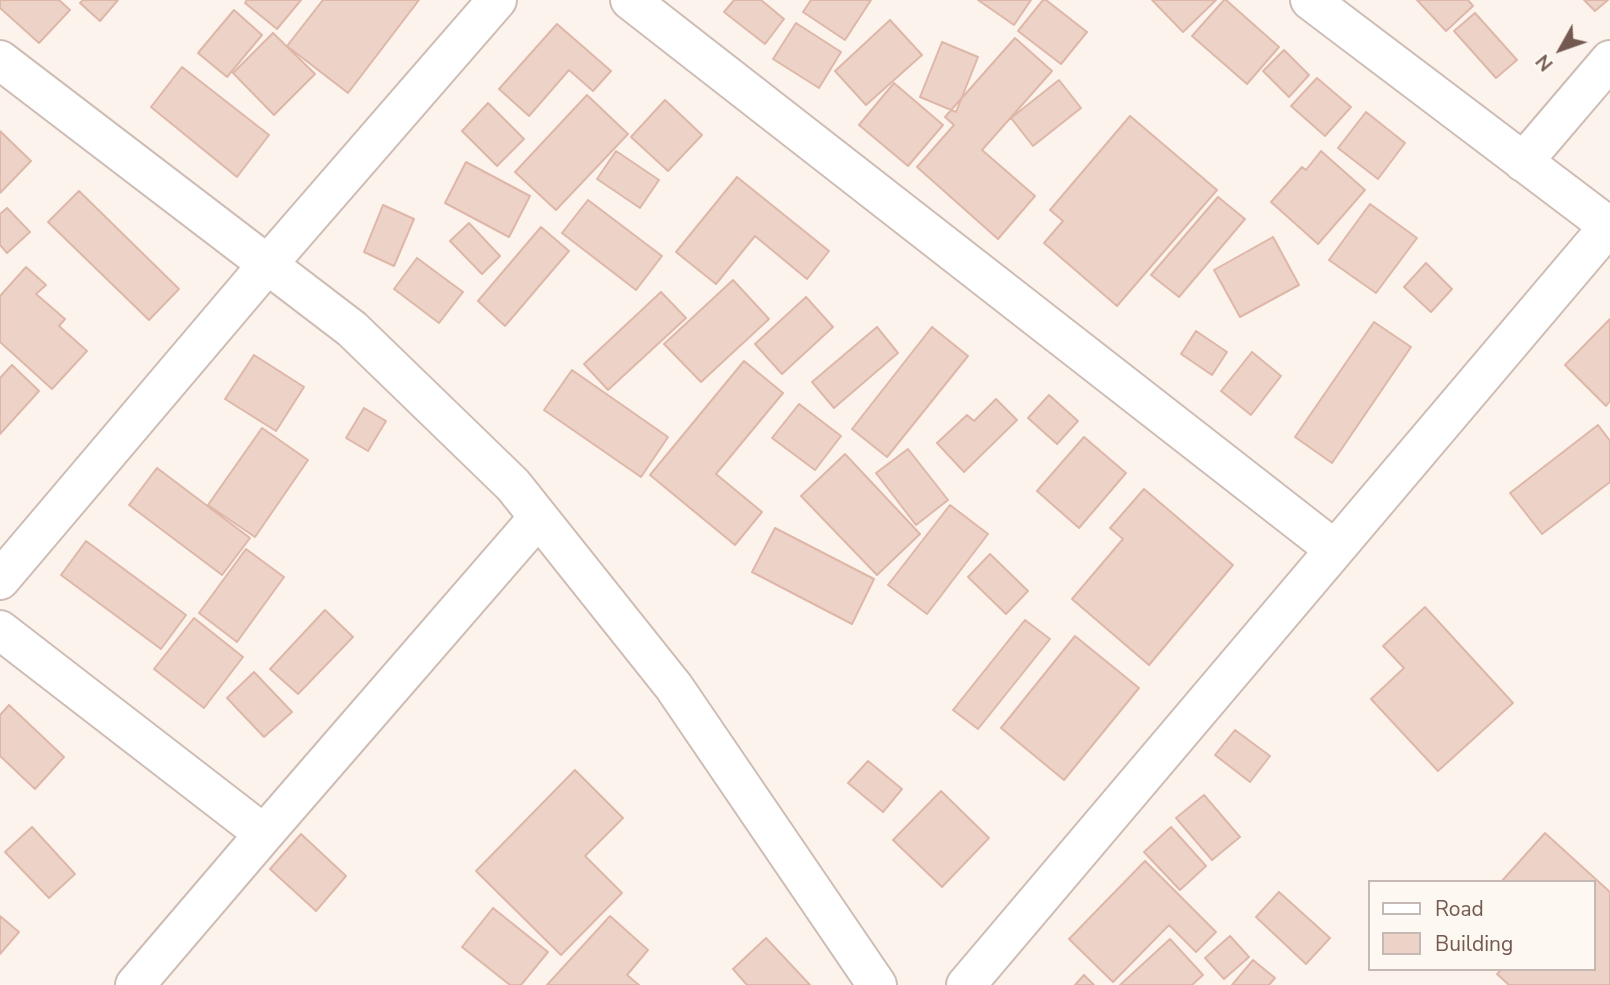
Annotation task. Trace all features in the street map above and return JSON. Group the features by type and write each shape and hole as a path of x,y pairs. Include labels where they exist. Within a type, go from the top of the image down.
{"street":[{"path":"0,580 267,265 497,0"},
{"path":"630,0 1334,549"},
{"path":"966,985 1609,226 1311,0"},
{"path":"0,60 352,329 513,485 674,687 877,985"},
{"path":"1523,162 1610,60"},
{"path":"135,985 538,518"},
{"path":"0,630 264,834"}],"building":[{"path":"0,0 59,0 70,10 39,43 0,8"},
{"path":"83,0 118,0 100,21 80,3"},
{"path":"247,0 301,0 277,29 245,3"},
{"path":"323,0 419,0 348,93 287,46"},
{"path":"734,0 761,0 784,19 765,44 724,12"},
{"path":"811,0 871,0 845,40 803,12"},
{"path":"978,0 1031,0 1014,25"},
{"path":"1043,0 1087,32 1061,64 1018,31"},
{"path":"1152,0 1216,0 1183,32"},
{"path":"1224,0 1279,47 1247,84 1192,36"},
{"path":"1417,0 1468,0 1473,6 1446,31"},
{"path":"1584,0 1608,0 1595,11"},
{"path":"234,10 262,35 227,77 198,53"},
{"path":"1475,13 1517,60 1496,78 1454,31"},
{"path":"890,20 922,55 866,105 835,71"},
{"path":"796,23 841,52 819,88 773,59"},
{"path":"557,24 611,71 593,91 569,70 529,116 499,89"},
{"path":"273,33 315,74 274,115 233,73"},
{"path":"1015,38 1052,71 982,150 1035,196 998,239 917,167 954,125 945,117"},
{"path":"942,42 978,57 956,112 920,97"},
{"path":"1284,50 1309,75 1289,97 1263,71"},
{"path":"182,67 269,135 237,177 151,107"},
{"path":"1317,78 1351,107 1325,136 1291,106"},
{"path":"1059,80 1081,108 1033,146 1011,118"},
{"path":"894,83 943,125 908,166 859,125"},
{"path":"587,95 628,134 556,210 515,172"},
{"path":"665,100 702,135 668,171 631,137"},
{"path":"488,103 524,139 497,166 462,131"},
{"path":"1366,112 1405,143 1378,179 1338,148"},
{"path":"1130,116 1217,190 1117,306 1044,243 1063,221 1050,210"},
{"path":"0,131 31,161 0,193"},
{"path":"616,151 659,180 640,208 597,179"},
{"path":"1321,151 1365,190 1318,244 1271,202 1302,167 1306,170"},
{"path":"466,162 530,196 509,237 445,203"},
{"path":"737,177 829,251 807,279 755,236 716,284 676,252"},
{"path":"79,191 179,289 149,320 48,222"},
{"path":"1218,197 1245,219 1179,297 1151,275"},
{"path":"588,200 662,256 636,290 562,233"},
{"path":"1370,204 1417,238 1376,293 1329,260"},
{"path":"383,205 414,219 394,266 364,252"},
{"path":"7,208 30,232 7,253 0,245 0,214"},
{"path":"469,223 500,256 482,274 450,241"},
{"path":"541,227 569,251 505,326 478,301"},
{"path":"1273,237 1299,285 1240,317 1214,270"},
{"path":"417,258 463,292 439,323 394,289"},
{"path":"1426,263 1452,289 1431,312 1404,287"},
{"path":"26,267 46,285 36,294 65,319 59,326 87,351 52,389 0,342 0,296"},
{"path":"733,280 769,319 701,382 664,344"},
{"path":"661,292 686,318 608,390 584,364"},
{"path":"806,297 833,327 782,374 755,344"},
{"path":"1610,319 1610,401 1606,406 1565,365"},
{"path":"1374,322 1411,347 1332,463 1295,437"},
{"path":"877,327 898,353 834,408 812,382"},
{"path":"932,327 968,356 887,457 852,429"},
{"path":"1196,331 1227,352 1212,375 1181,354"},
{"path":"1252,352 1281,376 1251,415 1221,391"},
{"path":"254,355 304,387 276,431 225,399"},
{"path":"744,361 783,393 716,474 762,512 735,545 650,475"},
{"path":"12,365 39,391 0,434 0,378"},
{"path":"572,370 668,437 641,477 544,410"},
{"path":"1049,395 1078,421 1057,444 1028,418"},
{"path":"996,399 1017,420 964,472 937,443 967,415 974,421"},
{"path":"799,404 841,436 815,470 772,438"},
{"path":"364,408 386,421 368,451 346,438"},
{"path":"1598,425 1610,441 1610,482 1542,534 1510,493"},
{"path":"262,428 308,460 255,537 208,505"},
{"path":"1084,437 1126,473 1079,528 1037,491"},
{"path":"908,449 948,500 916,525 876,473"},
{"path":"845,454 920,534 877,575 801,496"},
{"path":"157,468 250,538 222,575 129,505"},
{"path":"1144,489 1233,565 1149,665 1072,599 1123,539 1110,528"},
{"path":"950,505 988,534 927,614 888,585"},
{"path":"775,528 874,579 852,624 752,572"},
{"path":"86,541 186,615 161,649 61,575"},
{"path":"246,549 284,577 237,642 199,613"},
{"path":"990,554 1028,591 1006,614 968,577"},
{"path":"1425,607 1513,703 1438,771 1371,699 1404,668 1383,646"},
{"path":"325,610 353,637 298,694 270,669"},
{"path":"194,618 243,657 204,708 154,669"},
{"path":"1025,620 1050,639 978,729 953,710"},
{"path":"1075,636 1139,688 1064,780 1001,728"},
{"path":"254,672 292,712 264,737 227,698"},
{"path":"9,705 64,757 35,789 0,756 0,715"},
{"path":"1235,730 1270,756 1250,782 1215,755"},
{"path":"868,761 902,789 883,812 848,783"},
{"path":"575,770 623,818 585,856 622,893 561,955 476,871"},
{"path":"941,791 989,838 942,887 893,840"},
{"path":"1204,795 1240,837 1212,860 1176,818"},
{"path":"32,827 75,874 49,898 5,852"},
{"path":"1171,827 1206,866 1180,890 1144,852"},
{"path":"1545,833 1610,892 1610,985 1509,985 1497,974 1500,971 1596,971 1596,880 1503,880"},
{"path":"301,834 346,876 316,911 270,869"},
{"path":"1145,861 1216,932 1196,952 1169,925 1113,982 1069,939"},
{"path":"1279,892 1330,938 1306,964 1256,917"},
{"path":"493,908 548,952 521,985 510,985 462,947"},
{"path":"0,916 19,932 0,954"},
{"path":"610,916 648,950 627,975 639,985 547,985"},
{"path":"1230,936 1249,957 1224,979 1205,958"},
{"path":"766,938 810,985 747,985 733,969"},
{"path":"1170,939 1203,975 1192,985 1120,985"},
{"path":"1253,960 1275,978 1269,985 1232,985"},
{"path":"1084,975 1094,985 1075,985"}]}
